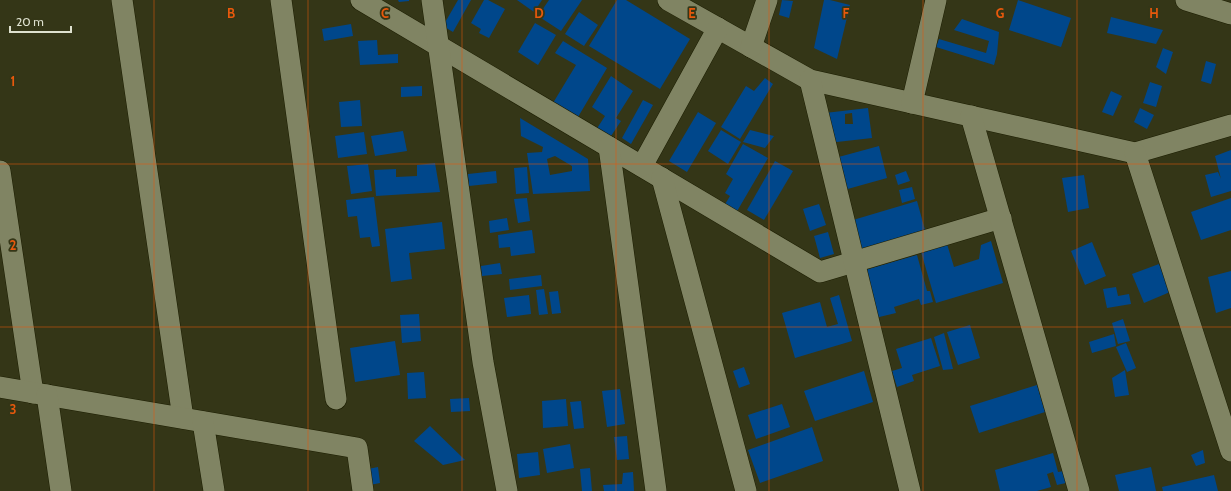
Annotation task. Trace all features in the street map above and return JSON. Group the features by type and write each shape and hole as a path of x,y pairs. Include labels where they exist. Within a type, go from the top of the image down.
{"street":[{"path":"122,0 193,420 214,491"},
{"path":"281,0 336,399"},
{"path":"361,0 820,272 1001,218"},
{"path":"432,0 483,362 507,491"},
{"path":"668,0 810,80 1134,153 1231,125"},
{"path":"751,47 766,0"},
{"path":"912,103 936,0"},
{"path":"1186,0 1231,14"},
{"path":"642,166 718,28"},
{"path":"810,80 910,491"},
{"path":"971,116 1079,491"},
{"path":"609,147 656,491"},
{"path":"1134,153 1231,451"},
{"path":"0,171 40,394 61,491"},
{"path":"662,178 746,491"},
{"path":"0,387 357,448 363,491"}],"building":[{"path":"398,0 409,0 409,1 399,2"},
{"path":"458,0 471,0 453,32 443,26"},
{"path":"484,0 488,0 505,9 489,38 479,33 481,29 471,23"},
{"path":"517,0 542,0 534,12"},
{"path":"549,0 582,0 561,31 538,16"},
{"path":"617,0 626,0 690,39 660,89 589,46"},
{"path":"782,0 793,1 789,18 779,15"},
{"path":"824,0 850,5 837,59 814,48"},
{"path":"1018,0 1071,18 1061,47 1009,30"},
{"path":"579,12 598,25 584,46 565,34"},
{"path":"1111,17 1163,30 1156,44 1107,33"},
{"path":"962,19 999,32 997,54 994,65 936,47 939,39 986,53 989,41 954,30"},
{"path":"535,23 556,35 538,65 518,52"},
{"path":"351,24 353,36 324,41 322,29"},
{"path":"377,40 378,55 398,54 398,63 360,65 358,41"},
{"path":"563,41 607,68 578,117 553,103 576,65 555,53"},
{"path":"1163,48 1173,52 1166,74 1156,67"},
{"path":"1206,61 1216,64 1211,84 1201,81"},
{"path":"611,76 633,91 616,118 621,121 609,139 596,130 605,116 592,107"},
{"path":"765,78 773,84 740,139 721,127 746,86 754,91"},
{"path":"1150,82 1162,86 1156,107 1143,103"},
{"path":"422,86 422,96 401,97 401,87"},
{"path":"1111,91 1122,96 1113,116 1102,112"},
{"path":"360,100 362,126 341,127 339,102"},
{"path":"643,100 653,105 631,144 622,138"},
{"path":"868,108 872,138 828,143 825,113","holes":["852,113 853,124 845,124 845,114"]},
{"path":"1140,108 1154,115 1147,129 1134,122"},
{"path":"698,112 716,123 687,172 669,161"},
{"path":"520,118 588,159 590,191 533,194 527,153 542,152 543,147 521,136","holes":["555,156 572,166 572,171 550,175 547,159"]},
{"path":"721,130 741,142 728,164 708,151"},
{"path":"750,130 774,136 765,148 743,142"},
{"path":"403,131 407,151 375,156 371,136"},
{"path":"364,132 367,154 338,158 335,136"},
{"path":"743,144 768,158 736,213 724,206 730,196 725,193 733,179 726,174"},
{"path":"879,146 887,178 844,190 835,158"},
{"path":"1231,150 1231,191 1211,197 1205,175 1218,172 1221,179 1215,156"},
{"path":"775,161 793,171 764,220 747,210"},
{"path":"435,163 440,192 376,196 374,170 396,169 396,177 417,176 417,165"},
{"path":"368,164 372,191 351,194 347,166"},
{"path":"527,167 529,193 516,194 514,168"},
{"path":"496,171 497,183 469,186 468,174"},
{"path":"906,171 910,181 898,185 895,175"},
{"path":"1084,175 1089,208 1068,212 1062,178"},
{"path":"912,187 915,199 902,203 899,190"},
{"path":"374,197 380,246 372,247 370,237 360,238 357,216 348,217 346,200"},
{"path":"527,198 530,221 518,223 514,199"},
{"path":"1231,198 1231,230 1201,240 1191,212"},
{"path":"917,201 925,230 862,250 853,220"},
{"path":"819,204 826,225 810,231 803,209"},
{"path":"507,218 509,230 490,233 489,221"},
{"path":"442,222 445,249 409,253 412,279 391,282 385,229"},
{"path":"532,230 535,253 511,256 510,247 499,248 498,235"},
{"path":"828,232 834,254 820,258 814,236"},
{"path":"991,241 1003,283 936,303 921,252 947,244 954,267 979,259 981,245"},
{"path":"1092,242 1106,276 1085,285 1071,251"},
{"path":"917,255 927,291 930,291 933,302 921,305 919,299 894,307 896,313 875,318 862,271"},
{"path":"500,263 502,274 482,276 481,266"},
{"path":"1159,264 1170,292 1144,303 1132,274"},
{"path":"1231,271 1231,308 1216,313 1208,277"},
{"path":"541,275 542,286 510,290 509,279"},
{"path":"1116,287 1118,296 1129,294 1131,304 1107,308 1103,289"},
{"path":"544,289 548,314 539,315 536,290"},
{"path":"558,291 561,313 552,314 549,292"},
{"path":"529,295 531,314 507,317 504,298"},
{"path":"839,295 852,341 795,358 782,313 820,302 827,327 838,324 830,298"},
{"path":"419,314 421,341 402,343 400,315"},
{"path":"1123,319 1130,341 1118,344 1112,323"},
{"path":"970,325 980,358 958,365 947,332"},
{"path":"944,333 953,369 943,370 934,337"},
{"path":"1114,334 1116,346 1092,353 1089,342"},
{"path":"931,338 940,366 912,375 914,381 897,387 892,371 902,368 896,349"},
{"path":"395,341 400,375 355,382 350,348"},
{"path":"1126,343 1136,368 1127,372 1116,347"},
{"path":"744,367 750,384 739,388 733,371"},
{"path":"1125,370 1129,395 1115,397 1112,378"},
{"path":"864,371 873,402 815,421 804,391"},
{"path":"424,372 426,398 408,399 407,373"},
{"path":"1037,385 1045,412 979,433 970,406"},
{"path":"620,389 625,424 607,427 602,391"},
{"path":"469,398 470,411 451,412 450,399"},
{"path":"566,399 568,426 543,428 542,401"},
{"path":"581,401 584,428 574,429 570,402"},
{"path":"782,404 790,427 756,439 748,415"},
{"path":"430,426 465,460 443,465 414,441"},
{"path":"812,427 823,461 760,483 748,450"},
{"path":"627,436 629,459 617,460 614,437"},
{"path":"570,444 574,468 547,473 543,449"},
{"path":"1203,450 1205,463 1196,466 1191,455"},
{"path":"538,452 540,475 519,478 517,454"},
{"path":"1053,453 1058,472 1064,471 1066,483 1057,485 1053,472 1047,474 1051,487 1037,491 1000,491 995,470"},
{"path":"378,467 380,483 370,485 368,469"},
{"path":"1151,467 1156,491 1119,491 1115,475"},
{"path":"590,468 592,491 582,491 580,469"},
{"path":"633,472 634,491 604,491 603,485 622,484 623,473"},
{"path":"1214,475 1218,491 1163,491 1162,487"}]}
